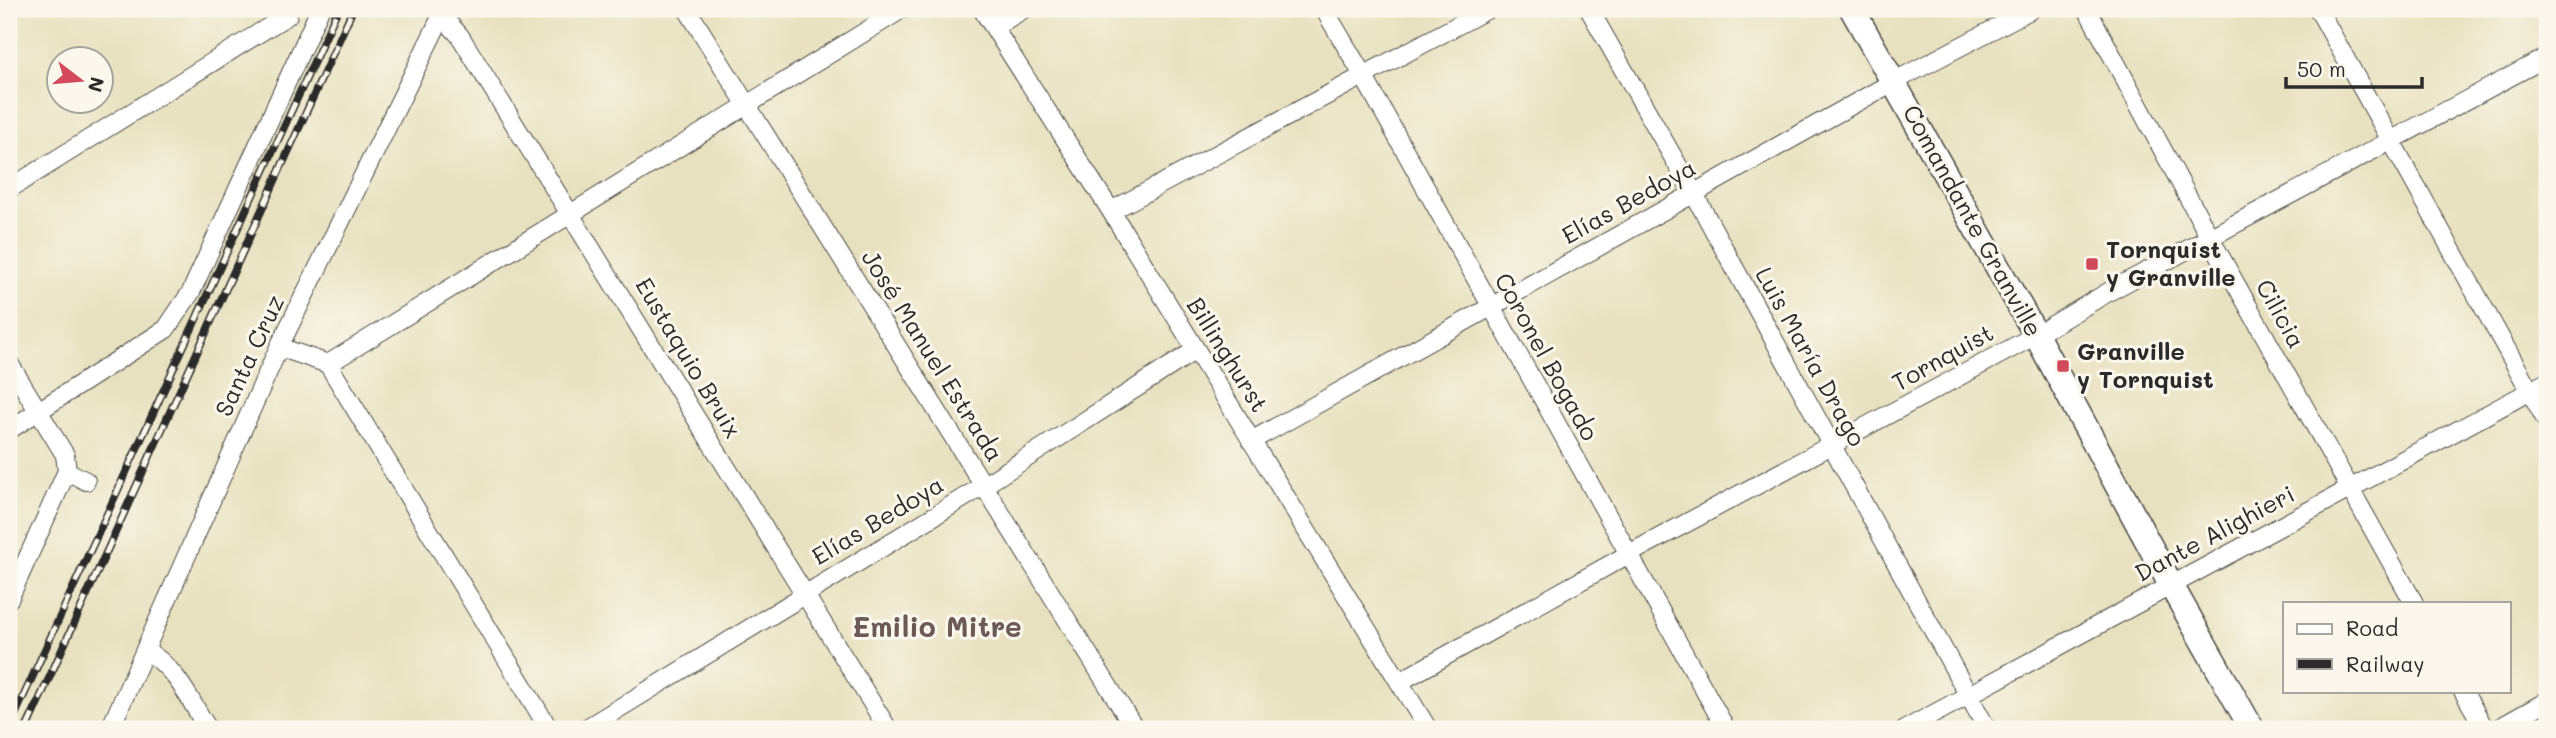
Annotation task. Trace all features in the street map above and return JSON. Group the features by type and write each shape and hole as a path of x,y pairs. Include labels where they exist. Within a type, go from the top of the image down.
{"street":[{"path":"9,430 166,329 191,292 320,9"},
{"name":"José Manuel Estrada","path":"687,9 1136,729"},
{"path":"328,364 902,9"},
{"name":"Billinghurst","path":"982,9 1111,211 1194,351 1428,729"},
{"path":"994,27 1024,9"},
{"name":"Coronel Bogado","path":"1324,9 1726,729"},
{"path":"1111,211 1488,9"},
{"name":"Luis María Drago","path":"1589,9 1694,194 1987,729"},
{"name":"Comandante Granville","path":"1852,9 2036,335 2252,729"},
{"name":"Elías Bedoya","path":"1251,441 1893,82 2032,9"},
{"name":"Cilicia","path":"2087,9 2210,238 2413,602"},
{"path":"2318,9 2547,422"},
{"path":"9,189 286,12 311,28"},
{"name":"Eustaquio Bruix","path":"443,12 888,729"},
{"name":"Santa Cruz","path":"110,729 279,347 443,12"},
{"name":"Tornquist","path":"1399,682 1627,555 2036,335 2110,291 2547,57"},
{"path":"279,347 328,364 550,729"},
{"name":"Elías Bedoya","path":"585,729 983,485 1194,351"},
{"path":"9,363 65,455 67,471 9,599"},
{"name":"Dante Alighieri","path":"1906,729 2547,382"},
{"path":"67,471 86,481"},
{"path":"146,651 162,660 172,670 208,729"},
{"path":"2464,692 2485,729"},
{"path":"2497,729 2547,701"}],"railway":[{"path":"9,728 338,9"},
{"path":"26,729 353,9"}],"place":[{"name":"Tornquist y Granville","path":"2092,264"},
{"name":"Granville y Tornquist","path":"2063,366"}],"district":[{"name":"Emilio Mitre","path":"937,627"}]}
